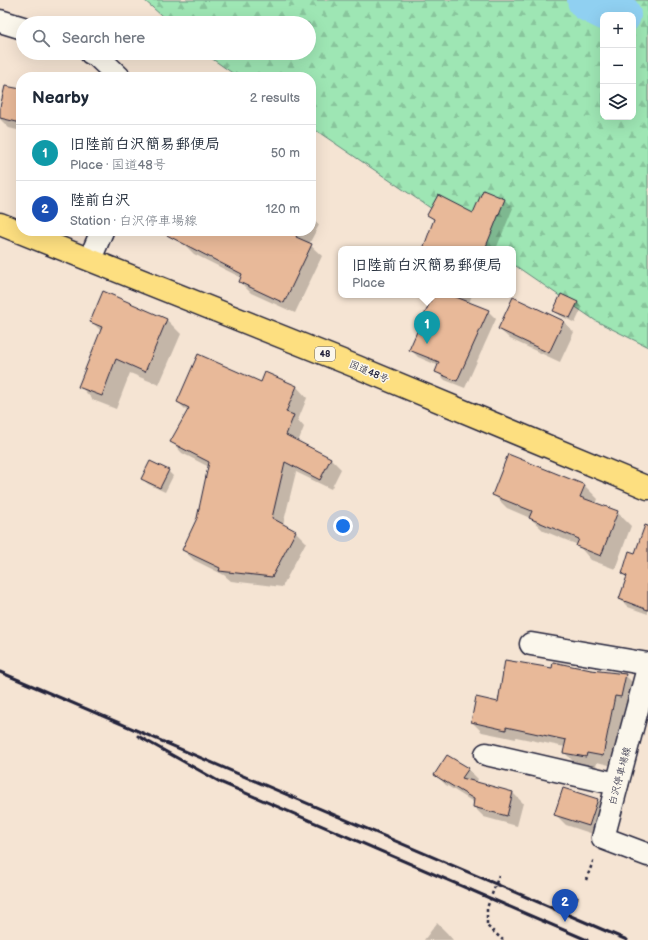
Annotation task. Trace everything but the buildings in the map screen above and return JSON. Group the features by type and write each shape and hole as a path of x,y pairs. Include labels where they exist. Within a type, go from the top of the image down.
{"highway":[{"name":"国道48号","path":"0,224 16,230"},
{"name":"国道48号","path":"31,236 362,369 648,488"}],"street":[{"path":"0,21 16,26"},
{"path":"101,60 114,72"},
{"path":"90,259 100,236"},
{"path":"531,644 648,664"},
{"name":"白沢停車場線","path":"648,668 603,838 648,855"},
{"path":"486,754 618,784"}],"path":[{"path":"499,875 487,908 487,926 503,940"},
{"path":"574,905 579,894"}],"green space":[{"path":"144,0 648,0 648,347 596,321 516,266 516,246 487,246 316,130 316,72 231,72 214,60 316,60 316,16 162,16"}],"waterway":[{"path":"589,0 613,12"}],"railway":[{"path":"0,672 627,940"},
{"path":"138,736 220,782 587,940"}],"place":[{"name":"旧陸前白沢簡易郵便局","path":"427,344"},
{"name":"陸前白沢","path":"565,922"}]}
